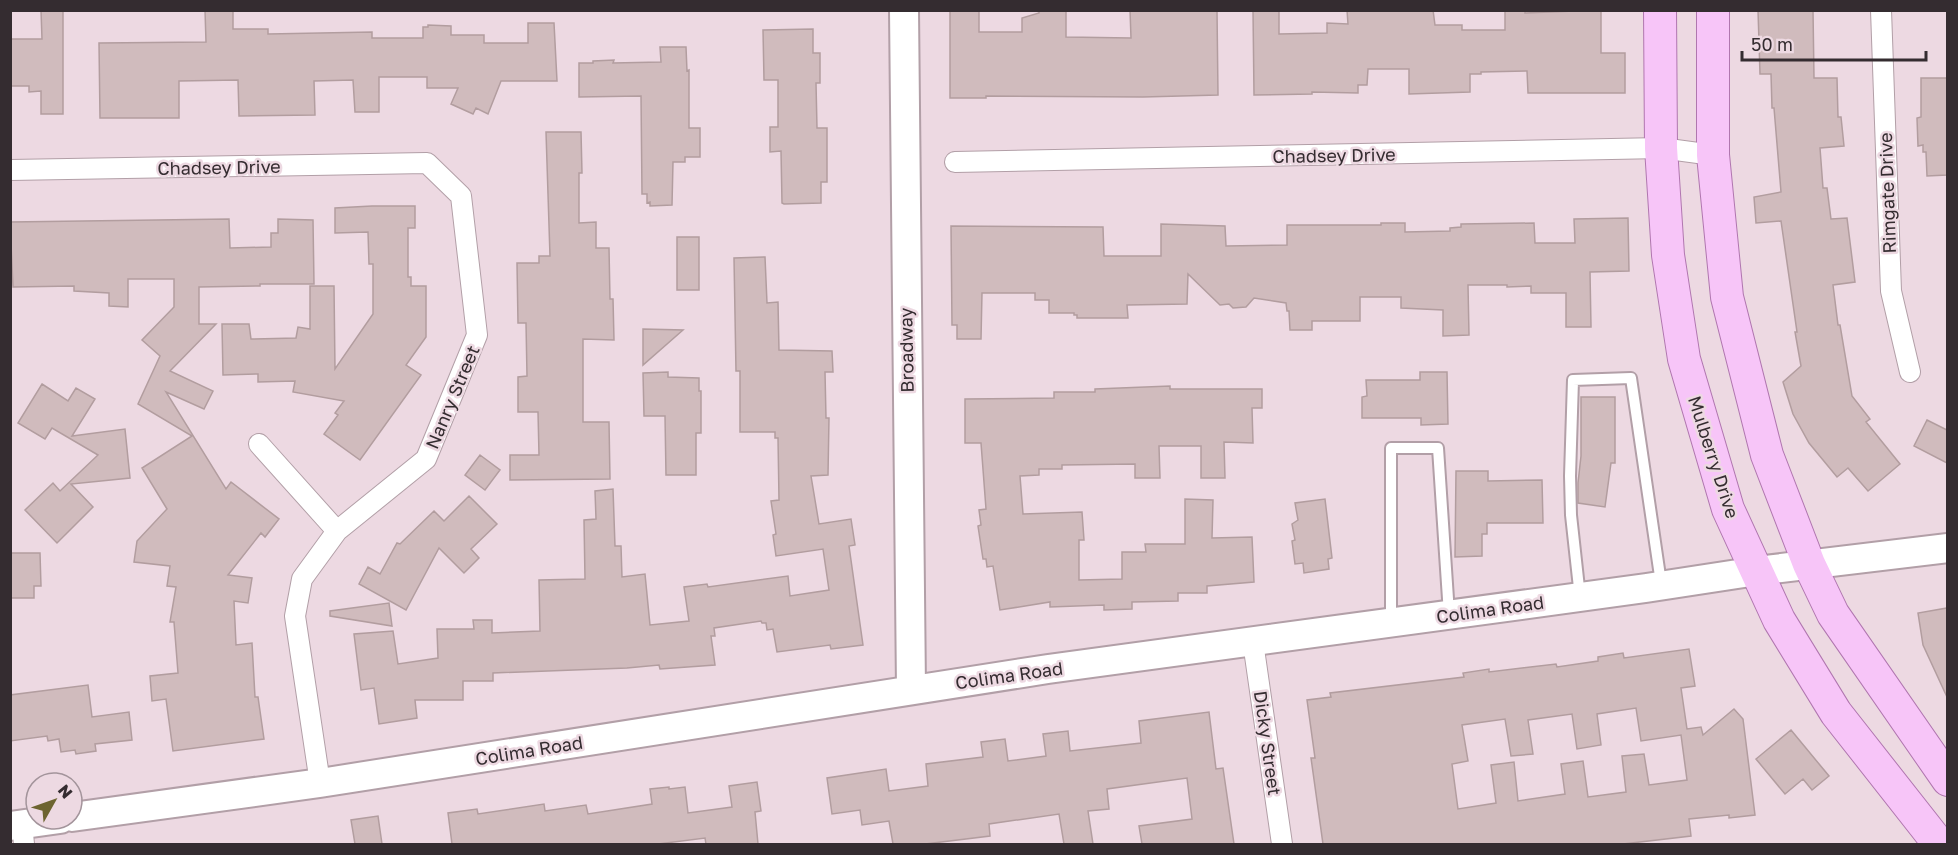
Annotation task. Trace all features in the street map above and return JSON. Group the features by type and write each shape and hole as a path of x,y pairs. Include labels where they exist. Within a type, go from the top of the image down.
{"main road":[{"name":"Broadway","path":"904,10 911,689"},
{"name":"Mulberry Drive","path":"1660,10 1661,148 1668,255 1684,359 1728,509 1779,620 1836,713 1939,844"},
{"path":"1713,10 1713,155 1727,297 1767,455 1809,564 1833,614 1947,780"},
{"name":"Colima Road","path":"84,815 320,783 734,719 911,689 1757,571 1947,548"}],"street":[{"name":"Rimgate Drive","path":"1881,10 1891,291 1910,372"},
{"name":"Chadsey Drive","path":"955,162 1661,148 1713,155"},
{"name":"Chadsey Drive","path":"10,170 427,163"},
{"name":"Nanry Street","path":"320,783 295,616 302,579 337,531 426,459 477,335 461,196 427,163"},
{"path":"259,444 337,531"},
{"name":"Dicky Street","path":"1253,642 1282,844"}],"lane":[{"path":"1580,597 1571,515 1573,380 1631,378 1661,586"},
{"path":"1391,623 1391,448 1438,448 1449,614"}],"building":[{"path":"41,10 63,10 63,114 41,114 41,91 29,92 29,86 11,86 11,39 42,39"},
{"path":"205,10 233,10 233,29 268,29 268,34 372,32 372,38 423,38 423,27 428,27 428,25 451,26 451,35 484,35 484,43 528,43 528,23 554,23 557,81 501,81 488,114 476,108 473,114 451,104 458,88 427,88 427,77 379,77 379,112 355,112 353,80 314,81 315,115 239,116 238,80 179,81 179,118 100,118 99,43 206,42"},
{"path":"950,10 979,10 979,32 1022,32 1022,18 1039,13 1039,10 1066,10 1066,37 1131,38 1130,10 1217,10 1218,95 950,98"},
{"path":"1253,10 1279,10 1279,34 1327,33 1327,23 1348,24 1347,10 1433,10 1435,25 1462,25 1462,30 1505,30 1505,10 1525,10 1525,13 1601,10 1601,53 1625,53 1625,93 1528,93 1527,71 1470,74 1470,92 1409,94 1409,69 1368,69 1367,85 1358,85 1358,93 1312,92 1312,94 1254,95"},
{"path":"1758,10 1813,10 1814,78 1837,78 1838,117 1841,117 1844,146 1820,148 1823,188 1827,188 1831,219 1847,218 1855,282 1833,285 1838,325 1840,325 1852,396 1870,419 1866,422 1900,464 1868,491 1848,468 1837,477 1809,443 1793,414 1783,382 1801,366 1781,221 1756,223 1754,197 1781,192 1774,108 1772,108 1771,74 1760,74"},
{"path":"813,29 813,53 820,53 820,83 816,83 817,128 827,128 827,182 821,182 821,203 784,204 782,203 781,151 770,152 770,127 778,127 778,80 764,80 763,30"},
{"path":"660,47 686,47 687,71 689,70 689,128 700,128 700,157 685,157 685,162 673,162 672,205 650,206 650,202 647,203 647,194 642,194 641,96 579,97 579,63 614,60 613,63 661,62"},
{"path":"1921,78 1947,78 1947,175 1927,176 1926,152 1923,152 1923,145 1918,146 1917,118 1921,117"},
{"path":"546,132 581,132 582,173 579,173 579,223 596,222 596,248 609,248 614,340 583,339 583,422 609,422 610,479 510,480 510,455 539,455 538,412 518,412 518,377 527,376 526,323 518,323 517,263 539,263 539,256 550,256"},
{"path":"415,206 415,228 408,228 408,277 411,277 411,286 426,286 426,337 406,365 421,375 360,460 324,434 338,415 335,413 344,401 293,392 295,381 258,382 258,374 223,375 222,324 249,324 251,339 296,338 298,327 310,329 310,286 334,286 335,369 373,314 373,264 369,264 368,232 335,233 335,208"},
{"path":"1628,218 1629,271 1590,272 1591,327 1566,327 1566,293 1531,293 1531,286 1468,285 1469,335 1443,336 1443,310 1401,308 1401,297 1360,297 1360,321 1312,321 1312,330 1290,330 1286,303 1254,298 1246,307 1233,308 1229,304 1220,305 1188,274 1187,304 1127,305 1128,318 1077,318 1074,313 1049,313 1049,300 1035,300 1035,293 982,293 981,339 957,339 957,325 952,325 951,226 1103,227 1104,256 1161,256 1161,224 1225,226 1226,246 1287,245 1287,225 1381,225 1381,223 1405,223 1405,232 1450,231 1450,228 1461,227 1461,224 1534,223 1535,243 1575,243 1574,219"},
{"path":"229,219 230,248 271,247 271,233 278,233 278,219 313,220 314,284 199,287 199,324 216,324 170,371 213,391 204,409 166,392 226,489 231,482 279,519 265,537 261,533 228,575 252,578 248,603 234,601 236,645 252,643 255,697 258,697 264,739 173,751 166,699 152,701 150,676 178,673 174,622 170,622 176,587 167,586 170,566 134,562 137,541 167,509 142,468 192,436 138,404 160,356 142,340 174,307 174,279 128,279 128,307 109,306 109,293 74,291 74,286 13,287 10,222"},
{"path":"677,237 699,237 699,290 677,290"},
{"path":"765,257 767,303 778,302 779,350 832,351 833,372 825,372 826,418 829,418 828,475 811,476 819,524 851,519 855,545 849,546 863,645 831,649 830,645 777,652 773,629 767,630 766,623 761,621 714,628 715,636 711,636 715,665 660,669 659,665 493,673 493,681 463,681 463,700 415,700 417,718 379,724 374,688 361,690 354,634 393,631 398,664 438,658 437,629 474,629 473,620 492,620 492,633 540,631 539,580 585,579 584,520 596,519 595,491 613,489 615,546 621,546 622,577 645,574 650,625 689,621 684,587 707,584 708,587 788,576 790,596 829,590 823,549 776,556 773,535 776,534 771,501 779,500 778,438 775,438 775,432 740,432 740,371 736,371 734,258"},
{"path":"643,329 683,330 643,365"},
{"path":"668,372 668,377 699,378 701,433 696,433 696,475 666,475 665,416 644,416 643,373"},
{"path":"1420,372 1447,372 1448,424 1421,425 1421,418 1362,418 1362,397 1367,396 1366,380 1420,380"},
{"path":"42,384 68,401 76,388 95,399 72,436 125,429 130,478 71,484 93,507 57,543 25,510 53,483 60,491 98,455 52,428 45,439 18,423"},
{"path":"1170,386 1170,389 1262,389 1262,408 1252,408 1253,443 1224,442 1225,478 1201,478 1201,446 1159,446 1160,478 1135,478 1135,464 1062,465 1062,469 1039,469 1039,475 1020,476 1023,514 1082,512 1084,540 1079,540 1079,580 1122,579 1122,552 1146,552 1145,544 1185,544 1185,499 1213,500 1212,538 1252,537 1254,582 1207,586 1207,593 1178,593 1178,601 1132,602 1132,609 1104,610 1104,605 1050,607 1050,602 1000,610 993,566 987,567 986,559 983,559 978,526 981,525 979,510 986,509 981,443 965,443 965,399 1054,398 1054,392 1095,392 1095,389"},
{"path":"1581,397 1615,397 1615,463 1611,463 1605,507 1578,503"},
{"path":"1927,420 1947,430 1947,463 1914,446"},
{"path":"480,455 500,470 485,490 465,475"},
{"path":"1456,471 1488,471 1488,481 1542,480 1543,523 1487,523 1487,534 1482,534 1482,556 1455,557"},
{"path":"469,496 497,524 471,549 479,558 464,573 439,548 406,610 359,584 368,567 380,574 397,543 400,544 434,511 444,521"},
{"path":"1325,499 1332,558 1328,559 1329,569 1304,573 1303,563 1295,564 1292,541 1295,540 1292,524 1298,520 1295,503"},
{"path":"10,553 40,553 41,586 34,586 34,598 10,598"},
{"path":"389,603 392,626 330,616 330,611"},
{"path":"1947,608 1947,697 1923,645 1918,613"},
{"path":"1689,649 1695,686 1681,688 1687,729 1701,727 1703,735 1734,709 1743,719 1755,815 1689,819 1691,836 1623,844 1323,844 1311,758 1315,758 1307,700 1331,697 1330,693 1464,677 1463,673 1489,669 1489,672 1556,664 1557,667 1598,661 1598,657 1623,653 1624,658","holes":["1636,708 1641,741 1681,735 1687,780 1649,785 1644,754 1622,756 1626,792 1588,797 1583,761 1561,764 1565,794 1518,801 1514,762 1491,765 1496,803 1458,809 1452,764 1468,761 1462,725 1505,719 1511,756 1533,754 1528,720 1572,714 1577,749 1601,745 1597,714"]},
{"path":"88,685 92,717 129,712 132,740 95,744 96,751 76,754 75,750 61,752 59,739 48,741 47,736 10,741 10,695"},
{"path":"1209,712 1216,769 1223,768 1234,844 1142,844 1139,826 1192,819 1187,778 1107,789 1109,809 1088,811 1093,844 1064,844 1059,814 989,824 990,836 925,844 893,844 889,821 862,825 860,810 832,814 827,778 886,769 889,791 928,786 926,764 983,757 981,742 1005,739 1008,761 1046,756 1043,734 1068,731 1070,751 1141,743 1139,721"},
{"path":"1791,730 1829,776 1812,790 1803,779 1785,794 1756,759"},
{"path":"757,782 761,811 755,812 758,844 706,844 705,838 658,844 452,844 448,813 477,809 478,814 544,804 545,811 586,805 588,814 652,804 650,789 685,787 688,813 732,807 729,786"},
{"path":"378,816 382,844 355,844 351,820"}]}
